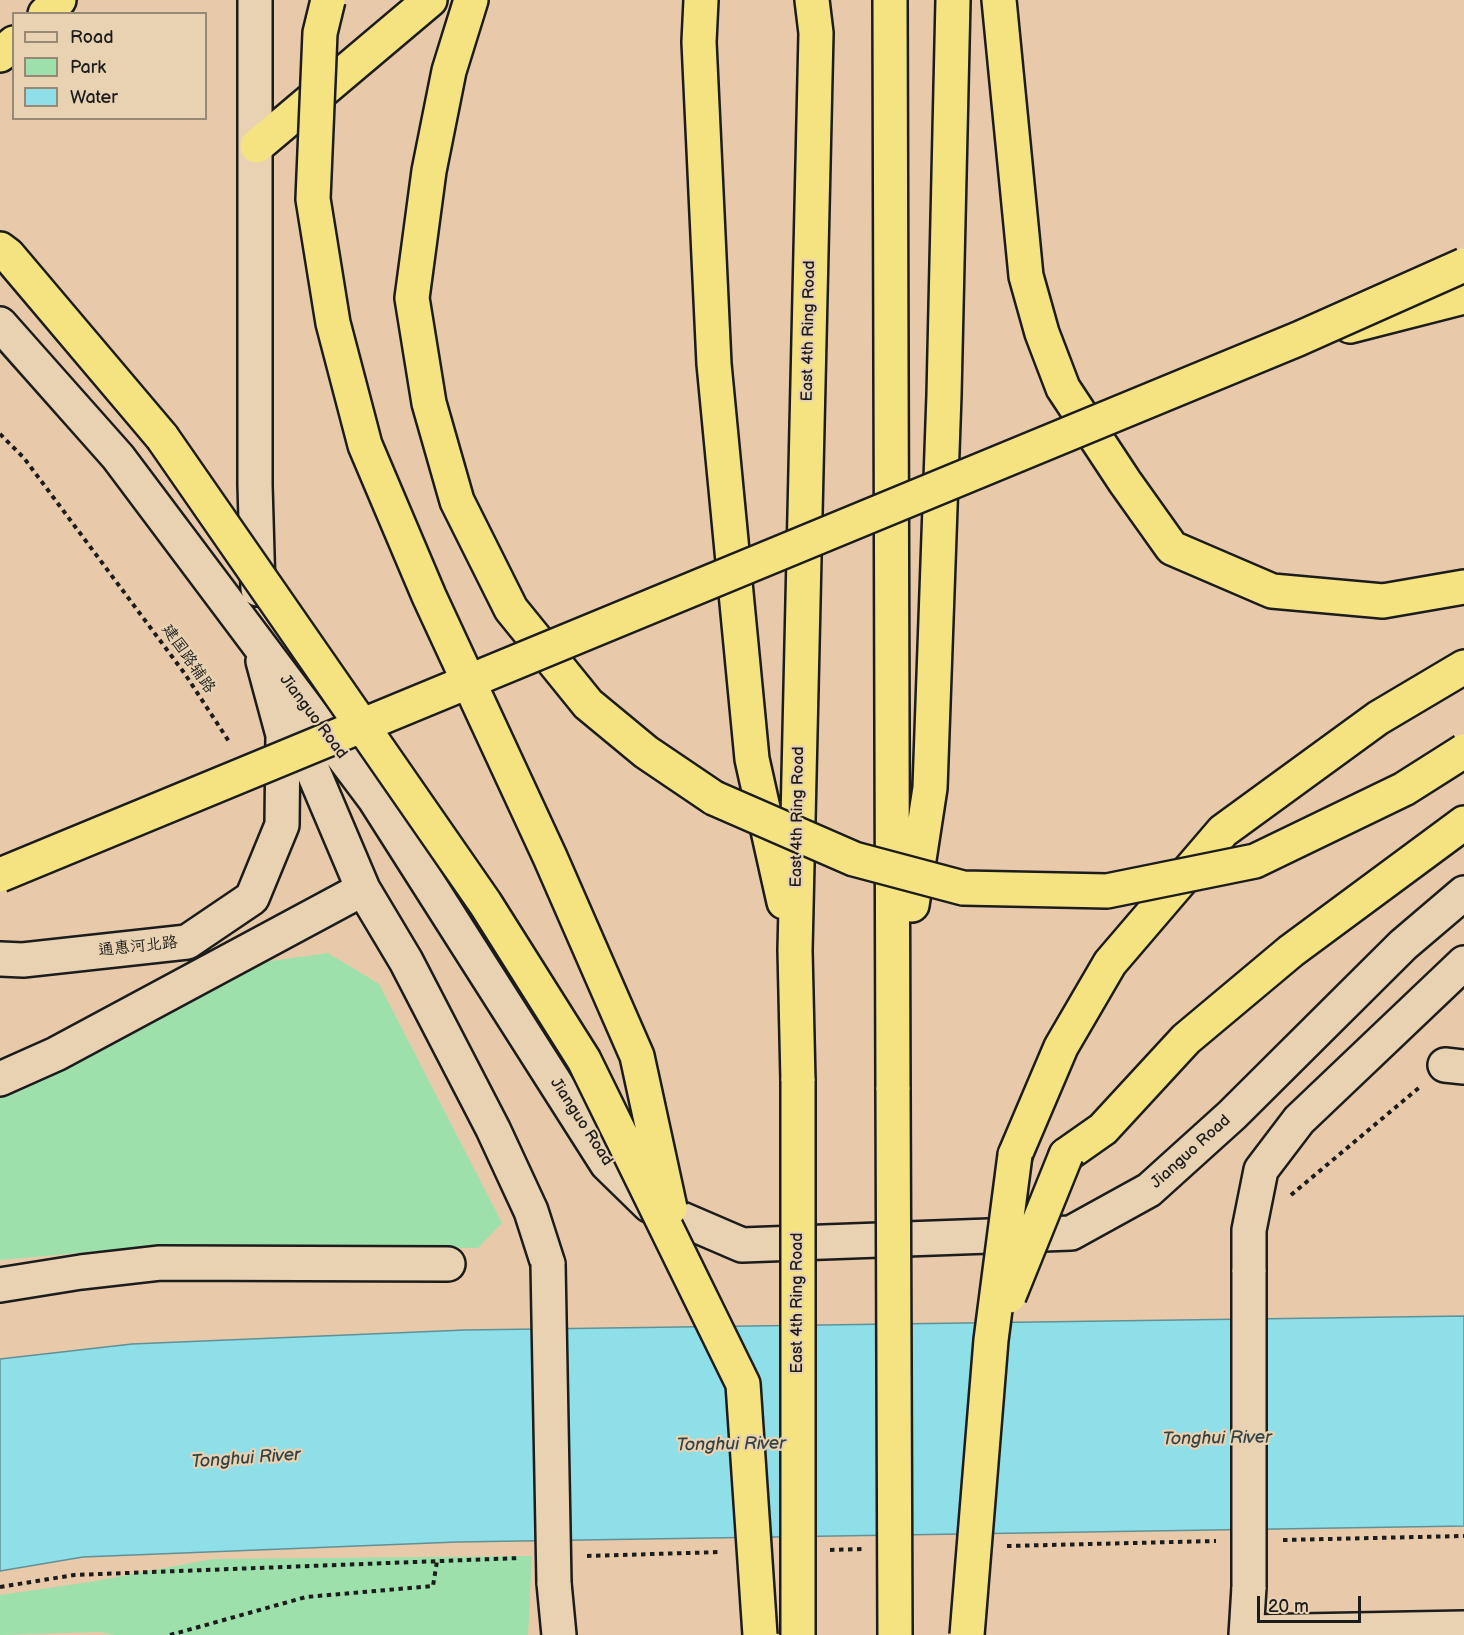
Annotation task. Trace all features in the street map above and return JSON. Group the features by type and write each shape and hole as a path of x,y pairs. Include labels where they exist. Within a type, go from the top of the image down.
{"highway":[{"path":"47,12 59,0"},
{"path":"328,0 320,33 313,199 333,323 365,445 429,596 550,857 637,1056 682,1263"},
{"path":"256,146 430,0"},
{"path":"471,0 449,71 429,171 412,298 429,403 458,501 511,609 588,704 646,752 714,798 854,860 963,888 1107,891 1255,861 1404,789 1464,751"},
{"path":"701,0 699,42 714,364 752,759 795,950"},
{"name":"East 4th Ring Road","path":"798,1635 798,1081 795,950 816,33 812,0"},
{"path":"890,0 895,1635"},
{"path":"893,1025 930,788 944,395 953,0"},
{"path":"999,0 1026,276 1042,333 1063,388 1172,548 1272,591 1383,601 1464,587"},
{"path":"0,55 12,45"},
{"path":"0,249 16,264 162,437 485,903 584,1060 743,1384 760,1635"},
{"path":"0,874 1298,339 1464,265"},
{"path":"1298,339 1464,297"},
{"path":"967,1635 991,1340 1015,1155 1061,1047 1110,963 1223,831 1378,718 1464,667"},
{"path":"991,1340 1066,1155 1103,1129 1186,1039 1291,951 1464,823"}],"street":[{"path":"255,0 255,485 259,645 363,889 406,961 493,1129 531,1211 548,1264 554,1583 559,1635"},
{"name":"Jianguo Road","path":"0,324 118,457 374,798 607,1164 649,1205 742,1245 1071,1233 1149,1190 1232,1115 1403,945 1464,893"},
{"name":"通惠河北路","path":"0,959 23,960 187,942 252,898 282,825 283,735 259,645"},
{"path":"0,1078 56,1054 363,889"},
{"path":"1464,963 1299,1120 1261,1170 1249,1230 1247,1633 1464,1628"},
{"path":"0,1285 81,1272 160,1263 448,1264"}],"path":[{"name":"建国路辅路","path":"0,434 24,458 185,674 231,744"},
{"path":"1249,1230 1455,1066"},
{"path":"170,1635 306,1597 432,1586 437,1561"}],"green space":[{"path":"328,953 379,984 502,1223 478,1248 180,1244 0,1260 0,1098 42,1080 257,963"},
{"path":"532,1556 528,1635 114,1635 100,1632 0,1635 0,1595 90,1582 213,1559"}],"water":[{"name":"Tonghui River","path":"1464,1316 1464,1526 457,1542 83,1557 0,1571 0,1359 132,1344 465,1330"}]}
